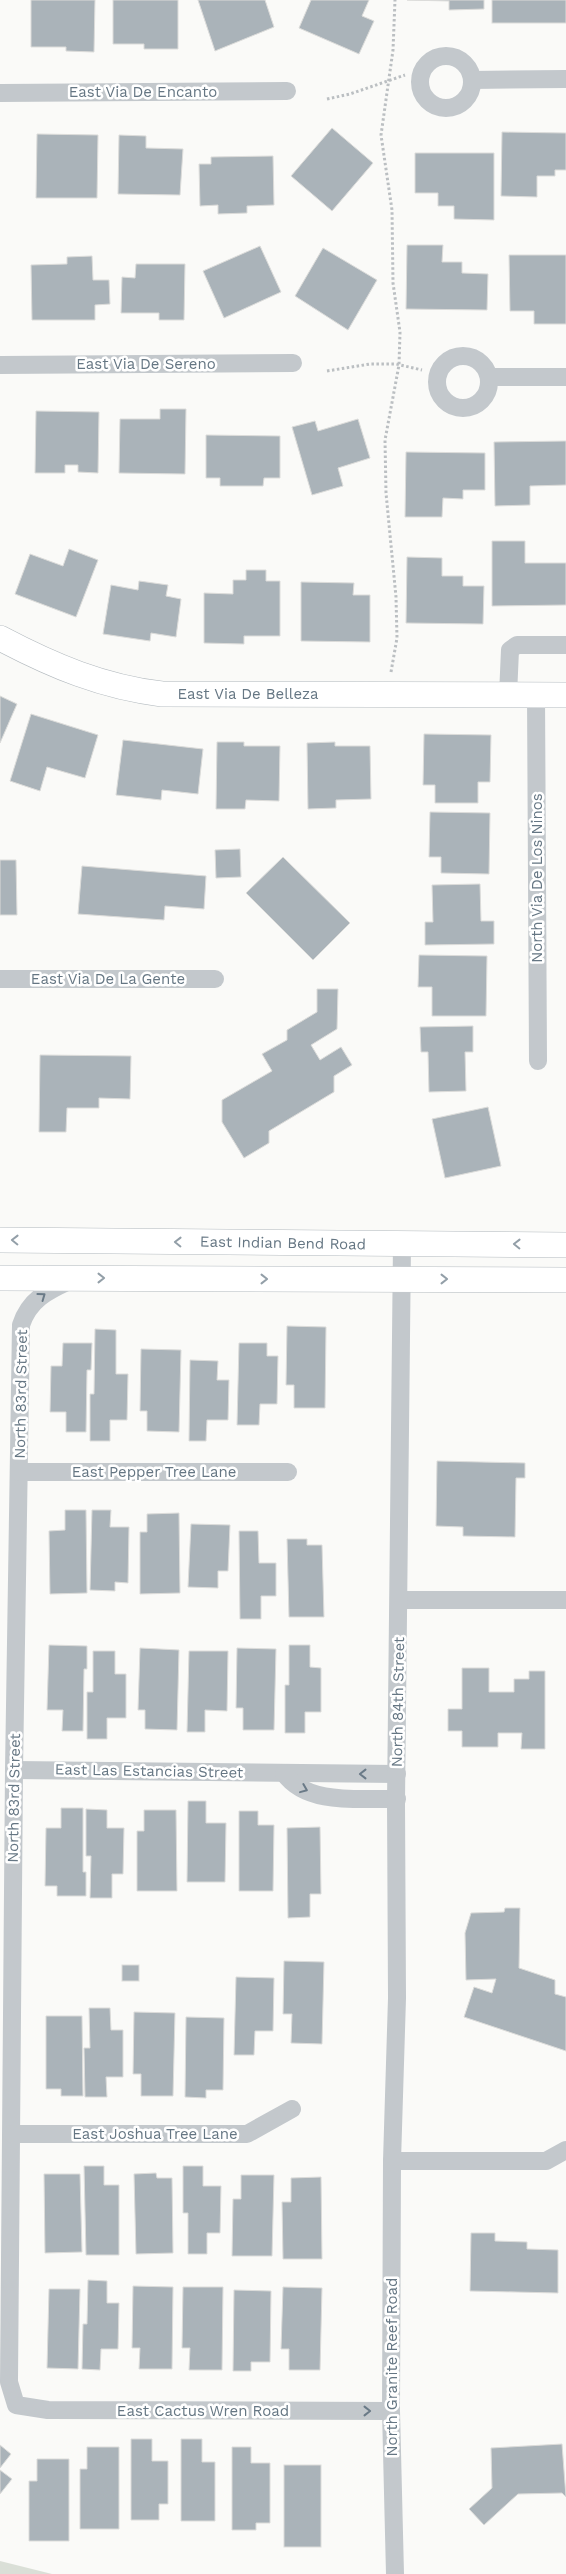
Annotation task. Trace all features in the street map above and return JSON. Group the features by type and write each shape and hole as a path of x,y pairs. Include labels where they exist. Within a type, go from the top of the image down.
{"main road":[{"name":"East Via De Belleza","path":"0,638 44,661 88,679 137,691 225,695 566,695"},
{"name":"East Indian Bend Road","path":"0,1240 566,1244"},
{"path":"0,1278 566,1280"}],"street":[{"path":"472,80 566,79"},
{"name":"East Via De Encanto","path":"0,93 287,91"},
{"name":"East Via De Sereno","path":"0,365 292,363"},
{"path":"489,377 566,376"},
{"path":"508,695 510,650 517,645 566,645"},
{"name":"North Via De Los Ninos","path":"536,695 538,1061"},
{"name":"East Via De La Gente","path":"0,980 215,979"},
{"name":"North 84th Street","path":"392,2161 397,1998 402,1244"},
{"name":"North 83rd Street","path":"16,2405 9,2382 14,1770 21,1325 28,1307 40,1296 74,1278"},
{"name":"East Pepper Tree Lane","path":"19,1472 288,1472"},
{"path":"400,1600 566,1600"},
{"name":"East Las Estancias Street","path":"14,1770 397,1774"},
{"path":"284,1773 292,1784 329,1798 397,1799"},
{"name":"East Joshua Tree Lane","path":"12,2134 247,2134 292,2109"},
{"path":"392,2161 546,2162 566,2150"},
{"name":"North Granite Reef Road","path":"392,2161 391,2411 395,2574"},
{"name":"East Cactus Wren Road","path":"16,2405 48,2410 391,2411"}],"path":[{"path":"391,673 397,638 396,597 386,493 385,440 399,365 400,332 393,284 392,210 381,135 389,80 395,0"},
{"path":"327,98 350,94 405,75"},
{"path":"327,372 370,364 399,365 422,370"}],"shaded area":[{"path":"0,2561 52,2574 0,2574"}],"building":[{"path":"31,0 95,0 94,52 66,51 66,47 31,47"},
{"path":"113,0 178,0 178,49 144,49 144,44 113,44"},
{"path":"198,0 265,0 274,27 215,51"},
{"path":"311,0 369,0 362,16 374,21 359,54 299,28"},
{"path":"407,0 484,0 484,9 449,10 449,1"},
{"path":"492,0 566,0 566,23 492,23"},
{"path":"332,128 373,163 332,211 291,176"},
{"path":"502,132 566,133 566,170 555,170 555,176 537,176 537,197 501,196"},
{"path":"37,134 98,135 97,198 36,198"},
{"path":"119,135 146,136 146,148 183,149 180,195 118,194"},
{"path":"415,153 494,153 494,220 454,219 454,206 438,206 438,193 415,193"},
{"path":"273,156 274,205 247,206 247,213 218,214 218,205 200,206 199,164 211,164 211,157"},
{"path":"407,245 443,245 442,262 462,262 462,273 488,274 487,310 406,309"},
{"path":"260,246 281,292 224,318 203,271"},
{"path":"323,248 377,280 348,330 295,296"},
{"path":"509,255 566,255 566,324 534,324 534,311 510,311"},
{"path":"92,256 93,280 109,280 110,304 95,305 95,320 32,320 31,265 67,264 67,257"},
{"path":"136,264 185,264 184,320 159,320 159,313 121,313 122,277 135,278"},
{"path":"160,409 186,409 185,474 119,473 120,419 160,419"},
{"path":"36,411 99,412 98,473 78,472 78,465 65,465 65,473 35,473"},
{"path":"358,419 370,458 338,468 343,486 312,495 292,427 315,421 318,431"},
{"path":"206,435 280,436 280,478 264,478 263,486 220,486 220,478 206,478"},
{"path":"566,441 566,485 530,486 530,505 495,506 494,442"},
{"path":"406,452 485,453 485,490 463,490 463,499 443,498 442,517 405,517"},
{"path":"492,541 525,541 525,563 566,563 566,605 492,606"},
{"path":"69,549 98,560 76,617 15,594 30,554 63,566"},
{"path":"407,557 442,558 442,576 463,576 463,586 484,586 483,624 406,623"},
{"path":"246,570 266,570 266,581 280,581 280,636 244,636 244,644 204,643 204,593 233,594 233,580 246,580"},
{"path":"139,581 168,585 166,596 181,599 176,637 151,633 150,641 103,634 111,585 138,590"},
{"path":"301,582 354,583 353,595 370,595 370,642 301,641"},
{"path":"0,696 17,704 0,743"},
{"path":"31,714 98,735 85,778 47,767 40,791 10,781"},
{"path":"424,734 491,735 490,782 478,782 478,803 435,803 435,785 423,785"},
{"path":"123,740 203,749 198,794 162,790 161,800 116,795"},
{"path":"217,742 244,742 244,746 280,746 279,801 246,800 245,809 216,809"},
{"path":"335,742 335,746 370,746 371,799 336,800 336,808 308,809 307,743"},
{"path":"430,812 490,813 489,874 441,873 441,857 429,857"},
{"path":"240,849 241,877 216,878 215,850"},
{"path":"283,857 350,923 313,960 246,893"},
{"path":"0,860 16,860 17,915 0,915"},
{"path":"82,866 206,876 204,909 165,906 164,920 78,914"},
{"path":"480,884 481,921 494,921 494,944 425,945 425,922 433,922 432,885"},
{"path":"419,955 487,956 486,1016 432,1016 432,987 418,987"},
{"path":"317,989 338,989 337,1029 311,1045 320,1060 341,1047 352,1065 334,1076 334,1092 269,1131 269,1143 244,1158 222,1122 222,1100 272,1071 262,1054 287,1040 287,1030 317,1012"},
{"path":"473,1026 473,1052 465,1052 466,1091 429,1092 428,1052 421,1052 420,1027"},
{"path":"40,1055 131,1056 130,1099 99,1098 99,1108 67,1108 66,1132 39,1132"},
{"path":"488,1107 501,1166 445,1178 432,1119"},
{"path":"287,1326 326,1327 325,1408 294,1408 294,1385 286,1385"},
{"path":"95,1329 116,1330 116,1374 128,1374 127,1420 110,1420 110,1441 90,1441 90,1394 94,1394"},
{"path":"63,1343 92,1343 91,1370 87,1370 86,1432 66,1432 66,1412 50,1412 51,1366 62,1366"},
{"path":"239,1343 267,1343 267,1356 278,1356 277,1404 260,1404 259,1425 237,1425"},
{"path":"141,1349 181,1350 179,1432 147,1431 147,1411 140,1411"},
{"path":"190,1360 218,1361 217,1380 229,1380 228,1420 207,1420 206,1441 189,1441"},
{"path":"437,1461 525,1463 525,1478 516,1478 515,1537 463,1536 463,1527 436,1526"},
{"path":"65,1510 86,1510 87,1593 50,1594 49,1531 65,1530"},
{"path":"92,1510 111,1510 110,1527 129,1527 128,1583 115,1582 115,1591 90,1590"},
{"path":"179,1513 180,1593 140,1594 140,1532 147,1532 147,1514"},
{"path":"191,1524 230,1525 228,1571 218,1571 218,1588 188,1587"},
{"path":"239,1531 258,1531 259,1563 276,1563 276,1596 261,1596 261,1619 240,1619"},
{"path":"287,1539 307,1539 307,1545 322,1545 324,1617 289,1617"},
{"path":"49,1645 87,1646 87,1669 84,1669 83,1731 62,1731 63,1710 47,1710"},
{"path":"289,1645 310,1645 310,1667 321,1668 321,1712 305,1712 305,1733 285,1733 285,1685 289,1685"},
{"path":"140,1648 179,1650 177,1730 145,1729 145,1710 138,1710"},
{"path":"237,1648 276,1649 274,1730 243,1730 243,1708 236,1708"},
{"path":"93,1651 115,1651 115,1674 126,1674 126,1718 107,1718 107,1739 87,1739 87,1692 93,1692"},
{"path":"189,1651 228,1651 227,1711 205,1710 205,1732 187,1732"},
{"path":"462,1668 489,1668 489,1692 514,1692 514,1679 529,1679 529,1671 545,1671 545,1749 521,1749 522,1733 498,1733 498,1747 462,1747 462,1731 448,1731 448,1709 462,1709"},
{"path":"188,1801 206,1801 206,1823 226,1823 225,1882 187,1882"},
{"path":"61,1808 83,1808 83,1872 86,1872 86,1896 57,1896 57,1886 45,1886 46,1828 61,1828"},
{"path":"86,1809 107,1810 107,1828 124,1828 123,1874 112,1874 112,1898 90,1898 91,1856 86,1856"},
{"path":"144,1810 176,1810 177,1891 137,1891 137,1831 144,1831"},
{"path":"239,1811 258,1811 258,1825 274,1825 273,1891 239,1891"},
{"path":"320,1827 321,1894 310,1894 310,1917 288,1918 287,1828"},
{"path":"505,1908 520,1908 519,1968 555,1980 555,1994 566,1997 566,2051 464,2017 474,1987 492,1993 496,1979 466,1980 465,1933 471,1913 504,1912"},
{"path":"284,1961 324,1962 322,2044 291,2043 292,2014 283,2014"},
{"path":"122,1965 139,1965 139,1981 122,1981"},
{"path":"236,1977 274,1978 273,2031 255,2031 254,2055 234,2055"},
{"path":"89,2008 110,2008 111,2030 123,2030 123,2077 106,2077 107,2097 85,2097 84,2048 90,2048"},
{"path":"134,2012 175,2013 173,2096 141,2096 141,2074 133,2074"},
{"path":"46,2016 82,2016 83,2096 61,2096 61,2089 46,2089"},
{"path":"186,2017 224,2018 223,2090 206,2090 206,2098 185,2097"},
{"path":"84,2166 104,2166 104,2185 119,2185 119,2255 86,2255"},
{"path":"183,2166 203,2166 203,2186 221,2186 220,2233 207,2233 207,2254 188,2254 188,2213 183,2213"},
{"path":"156,2173 157,2178 172,2178 173,2253 136,2254 134,2174"},
{"path":"44,2174 80,2174 82,2252 45,2253"},
{"path":"241,2175 274,2175 272,2256 232,2256 233,2199 241,2199"},
{"path":"321,2177 322,2259 283,2259 282,2202 291,2202 291,2178"},
{"path":"471,2233 495,2233 495,2241 527,2242 527,2249 558,2250 558,2293 470,2291"},
{"path":"88,2280 107,2281 107,2303 119,2303 118,2349 101,2349 100,2370 82,2369 83,2324 87,2324"},
{"path":"133,2286 173,2287 172,2369 139,2369 140,2348 132,2348"},
{"path":"183,2287 223,2287 222,2370 189,2370 190,2348 182,2348"},
{"path":"283,2287 322,2288 320,2370 289,2370 289,2349 281,2349"},
{"path":"49,2289 80,2289 78,2369 47,2368"},
{"path":"234,2290 271,2291 270,2362 251,2362 251,2371 233,2371"},
{"path":"131,2439 152,2439 152,2461 168,2461 168,2504 159,2504 159,2520 131,2520"},
{"path":"181,2439 202,2439 202,2462 215,2462 215,2521 181,2521"},
{"path":"562,2444 566,2497 562,2493 518,2494 484,2525 469,2509 492,2488 491,2448"},
{"path":"0,2445 11,2454 0,2468"},
{"path":"87,2447 119,2447 119,2529 80,2529 80,2469 87,2469"},
{"path":"232,2447 251,2447 251,2463 270,2463 270,2523 256,2523 256,2530 232,2530"},
{"path":"37,2459 69,2459 69,2541 29,2541 29,2481 37,2481"},
{"path":"284,2465 321,2465 321,2547 284,2547"},
{"path":"0,2470 12,2479 0,2494"}]}
